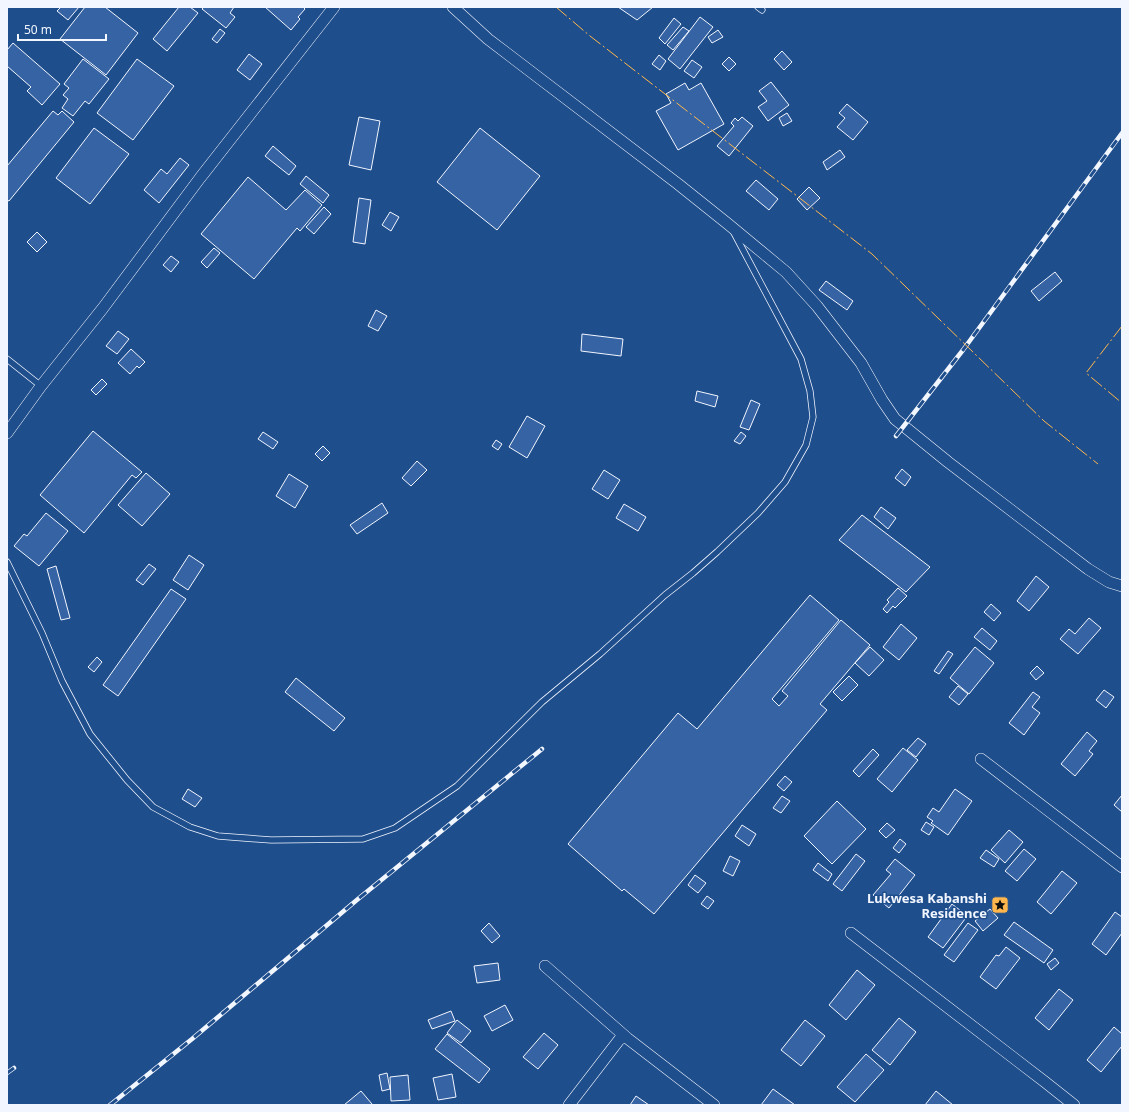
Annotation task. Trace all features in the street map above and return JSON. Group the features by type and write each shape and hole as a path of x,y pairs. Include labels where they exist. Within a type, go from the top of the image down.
{"street":[{"path":"7,433 41,386 219,153 334,7"},
{"path":"452,7 488,39 728,224 786,272 817,306 861,363 882,400 895,419 948,462 1088,569 1109,582 1122,586"},
{"path":"981,759 1122,867"},
{"path":"851,933 1074,1105"},
{"path":"544,966 627,1038 714,1105"},
{"path":"569,1105 619,1040 627,1038"}],"lane":[{"path":"7,562 42,633 62,681 90,734 127,780 153,806 190,827 218,836 271,840 363,840 395,828 457,786 542,702 600,654 665,595 694,573 717,552 758,513 785,482 806,445 813,417 810,391 801,359 728,224"},
{"path":"7,359 41,386"}],"building":[{"path":"61,7 79,7 68,20 57,11"},
{"path":"85,7 105,7 138,33 106,75 60,39"},
{"path":"179,7 190,7 198,13 167,51 153,39"},
{"path":"204,7 234,7 230,13 235,17 226,28 202,9"},
{"path":"265,7 303,7 305,9 298,17 300,19 291,30"},
{"path":"618,7 653,7 637,20"},
{"path":"700,17 713,27 680,69 668,59"},
{"path":"674,18 681,24 665,44 659,38"},
{"path":"683,27 689,31 673,50 667,45"},
{"path":"220,29 225,33 217,43 212,39"},
{"path":"718,30 723,37 712,43 708,37"},
{"path":"13,43 60,84 42,105 27,91 31,87 7,66 7,50"},
{"path":"782,51 792,62 784,70 774,59"},
{"path":"249,54 262,64 250,80 237,70"},
{"path":"659,55 666,61 660,70 652,64"},
{"path":"729,57 736,64 729,71 722,64"},
{"path":"83,59 109,79 89,104 85,101 73,116 62,108 68,99 63,95 69,88 64,84"},
{"path":"137,59 174,86 133,140 97,113"},
{"path":"692,60 702,67 694,78 684,71"},
{"path":"771,82 789,105 768,121 758,107 767,101 759,91"},
{"path":"685,83 689,90 701,83 724,124 678,150 656,111 671,103 666,94"},
{"path":"847,104 868,122 853,140 837,127 845,118 839,113"},
{"path":"53,111 58,115 62,111 74,122 9,201 7,200 7,166"},
{"path":"787,113 792,121 783,126 779,118"},
{"path":"359,117 380,121 371,170 349,165"},
{"path":"742,117 753,126 729,156 717,146 734,126 731,123 735,118 738,121"},
{"path":"94,128 129,154 90,204 56,178"},
{"path":"480,128 540,176 497,230 437,182"},
{"path":"273,146 296,166 289,175 265,156"},
{"path":"840,150 845,157 827,170 823,162"},
{"path":"180,158 189,165 159,203 144,190 161,169 167,174"},
{"path":"306,176 329,195 323,203 300,184"},
{"path":"248,177 286,210 305,190 322,205 300,231 297,228 254,279 201,234"},
{"path":"756,180 778,199 769,210 746,191"},
{"path":"809,187 820,198 807,210 797,199"},
{"path":"359,198 371,200 365,244 353,242"},
{"path":"324,207 331,214 314,234 306,227"},
{"path":"390,212 399,217 391,231 382,225"},
{"path":"37,232 47,242 37,252 27,242"},
{"path":"214,248 220,253 207,268 201,262"},
{"path":"171,256 179,262 171,272 163,265"},
{"path":"1055,272 1062,281 1039,301 1031,291"},
{"path":"826,281 853,301 847,310 819,290"},
{"path":"376,310 387,316 378,331 368,326"},
{"path":"118,331 129,339 117,354 106,346"},
{"path":"582,334 623,339 621,356 581,351"},
{"path":"131,349 145,362 139,368 137,366 130,374 118,363"},
{"path":"102,379 107,384 96,395 91,390"},
{"path":"697,391 718,396 715,407 695,401"},
{"path":"751,400 760,404 749,430 740,427"},
{"path":"527,416 545,426 527,458 509,447"},
{"path":"93,431 142,472 136,478 132,475 84,533 40,495"},
{"path":"263,432 278,442 273,449 258,439"},
{"path":"741,432 746,436 740,444 734,441"},
{"path":"496,440 502,444 498,450 492,446"},
{"path":"323,446 330,453 322,461 315,454"},
{"path":"417,461 427,470 411,486 402,478"},
{"path":"902,469 911,477 905,486 895,478"},
{"path":"604,470 620,480 608,499 592,489"},
{"path":"146,473 170,494 142,526 118,505"},
{"path":"289,474 308,486 295,508 276,496"},
{"path":"382,503 388,513 357,534 350,525"},
{"path":"624,504 646,517 638,531 616,518"},
{"path":"881,507 896,518 888,529 874,517"},
{"path":"46,513 68,531 39,566 14,546 24,534 27,536"},
{"path":"862,515 930,567 906,592 839,540"},
{"path":"189,555 204,565 188,590 173,580"},
{"path":"149,564 156,569 143,585 136,580"},
{"path":"56,566 70,618 61,620 47,569"},
{"path":"1036,576 1049,587 1029,611 1017,601"},
{"path":"898,588 907,596 895,608 893,606 887,613 883,609 889,602 887,600"},
{"path":"171,589 186,599 118,696 103,685"},
{"path":"810,595 839,620 772,699 779,706 788,696 782,691 841,620 870,645 820,704 827,710 654,914 624,889 622,891 568,844 678,713 697,729"},
{"path":"991,604 1001,613 994,621 984,612"},
{"path":"1089,618 1101,628 1078,654 1060,639 1069,629 1075,634"},
{"path":"901,624 917,638 899,660 883,647"},
{"path":"982,628 997,641 990,650 974,637"},
{"path":"870,647 884,660 869,676 855,663"},
{"path":"975,647 994,663 969,694 950,678"},
{"path":"948,651 953,654 939,674 934,671"},
{"path":"97,657 102,662 94,672 88,667"},
{"path":"1037,666 1044,673 1036,680 1030,673"},
{"path":"849,676 858,685 842,701 833,692"},
{"path":"296,678 345,718 334,731 285,692"},
{"path":"958,686 968,694 959,705 949,697"},
{"path":"1104,690 1114,697 1106,708 1096,700"},
{"path":"1033,692 1040,697 1032,707 1040,713 1024,735 1009,723"},
{"path":"1087,732 1097,741 1089,751 1093,754 1075,776 1061,764"},
{"path":"918,738 926,744 916,757 907,750"},
{"path":"903,748 918,760 892,792 877,779"},
{"path":"873,749 879,755 859,777 853,771"},
{"path":"785,776 792,782 784,791 777,785"},
{"path":"188,789 202,798 195,807 182,799"},
{"path":"955,789 972,801 948,835 931,823 933,821 927,817 933,808 939,812"},
{"path":"1122,795 1122,812 1114,805"},
{"path":"782,796 790,801 781,813 773,808"},
{"path":"837,801 866,829 832,864 804,836"},
{"path":"926,822 934,827 929,835 921,830"},
{"path":"887,823 895,830 886,838 879,831"},
{"path":"742,825 756,834 749,846 735,836"},
{"path":"1009,830 1023,842 1005,863 991,850"},
{"path":"900,839 906,844 899,853 893,848"},
{"path":"1024,849 1036,859 1017,881 1005,871"},
{"path":"986,850 999,859 994,867 980,858"},
{"path":"856,854 865,861 842,891 833,884"},
{"path":"730,856 740,861 733,876 723,871"},
{"path":"895,859 915,875 889,908 873,895 891,874 886,870"},
{"path":"818,863 832,874 828,881 813,870"},
{"path":"1062,871 1077,883 1051,914 1037,902"},
{"path":"695,875 706,883 698,893 688,885"},
{"path":"707,896 714,901 708,909 701,904"},
{"path":"952,904 961,911 958,914 965,919 943,948 928,937"},
{"path":"990,909 998,918 983,931 975,921"},
{"path":"1115,912 1122,917 1122,933 1106,955 1092,944"},
{"path":"1014,922 1053,950 1044,963 1004,935"},
{"path":"489,923 500,936 492,943 481,931"},
{"path":"968,923 978,930 954,962 944,955"},
{"path":"1006,947 1020,958 996,989 980,977 996,955 999,956"},
{"path":"1055,958 1059,963 1051,970 1047,964"},
{"path":"498,963 500,980 477,983 474,966"},
{"path":"857,970 875,985 846,1020 829,1005"},
{"path":"1059,989 1073,1000 1049,1030 1035,1018"},
{"path":"505,1005 513,1020 492,1031 484,1016"},
{"path":"451,1011 455,1021 432,1029 428,1020"},
{"path":"899,1018 916,1032 890,1065 872,1050"},
{"path":"457,1020 471,1031 461,1043 447,1033"},
{"path":"805,1020 825,1036 801,1066 781,1050"},
{"path":"1114,1027 1122,1034 1122,1046 1101,1072 1087,1060"},
{"path":"544,1033 558,1045 538,1069 523,1057"},
{"path":"447,1034 490,1069 479,1083 435,1049"},
{"path":"866,1054 884,1070 855,1102 837,1087"},
{"path":"387,1073 390,1089 382,1091 379,1075"},
{"path":"452,1074 456,1097 438,1100 433,1078"},
{"path":"408,1075 410,1100 391,1101 390,1077"},
{"path":"773,1089 795,1105 761,1105"},
{"path":"361,1091 372,1104 371,1105 344,1105"},
{"path":"936,1091 953,1105 925,1105"},
{"path":"636,1096 649,1105 630,1105"}],"railway":[{"path":"896,436 963,350 1122,133"},
{"path":"110,1105 192,1039 358,899 542,749"},
{"path":"7,1073 14,1068"}],"power":[{"path":"556,7 590,36 872,254 1044,421 1098,464"},
{"path":"1122,326 1086,373 1122,403"}],"place":[{"name":"Lukwesa Kabanshi Residence","path":"1000,905"}]}
